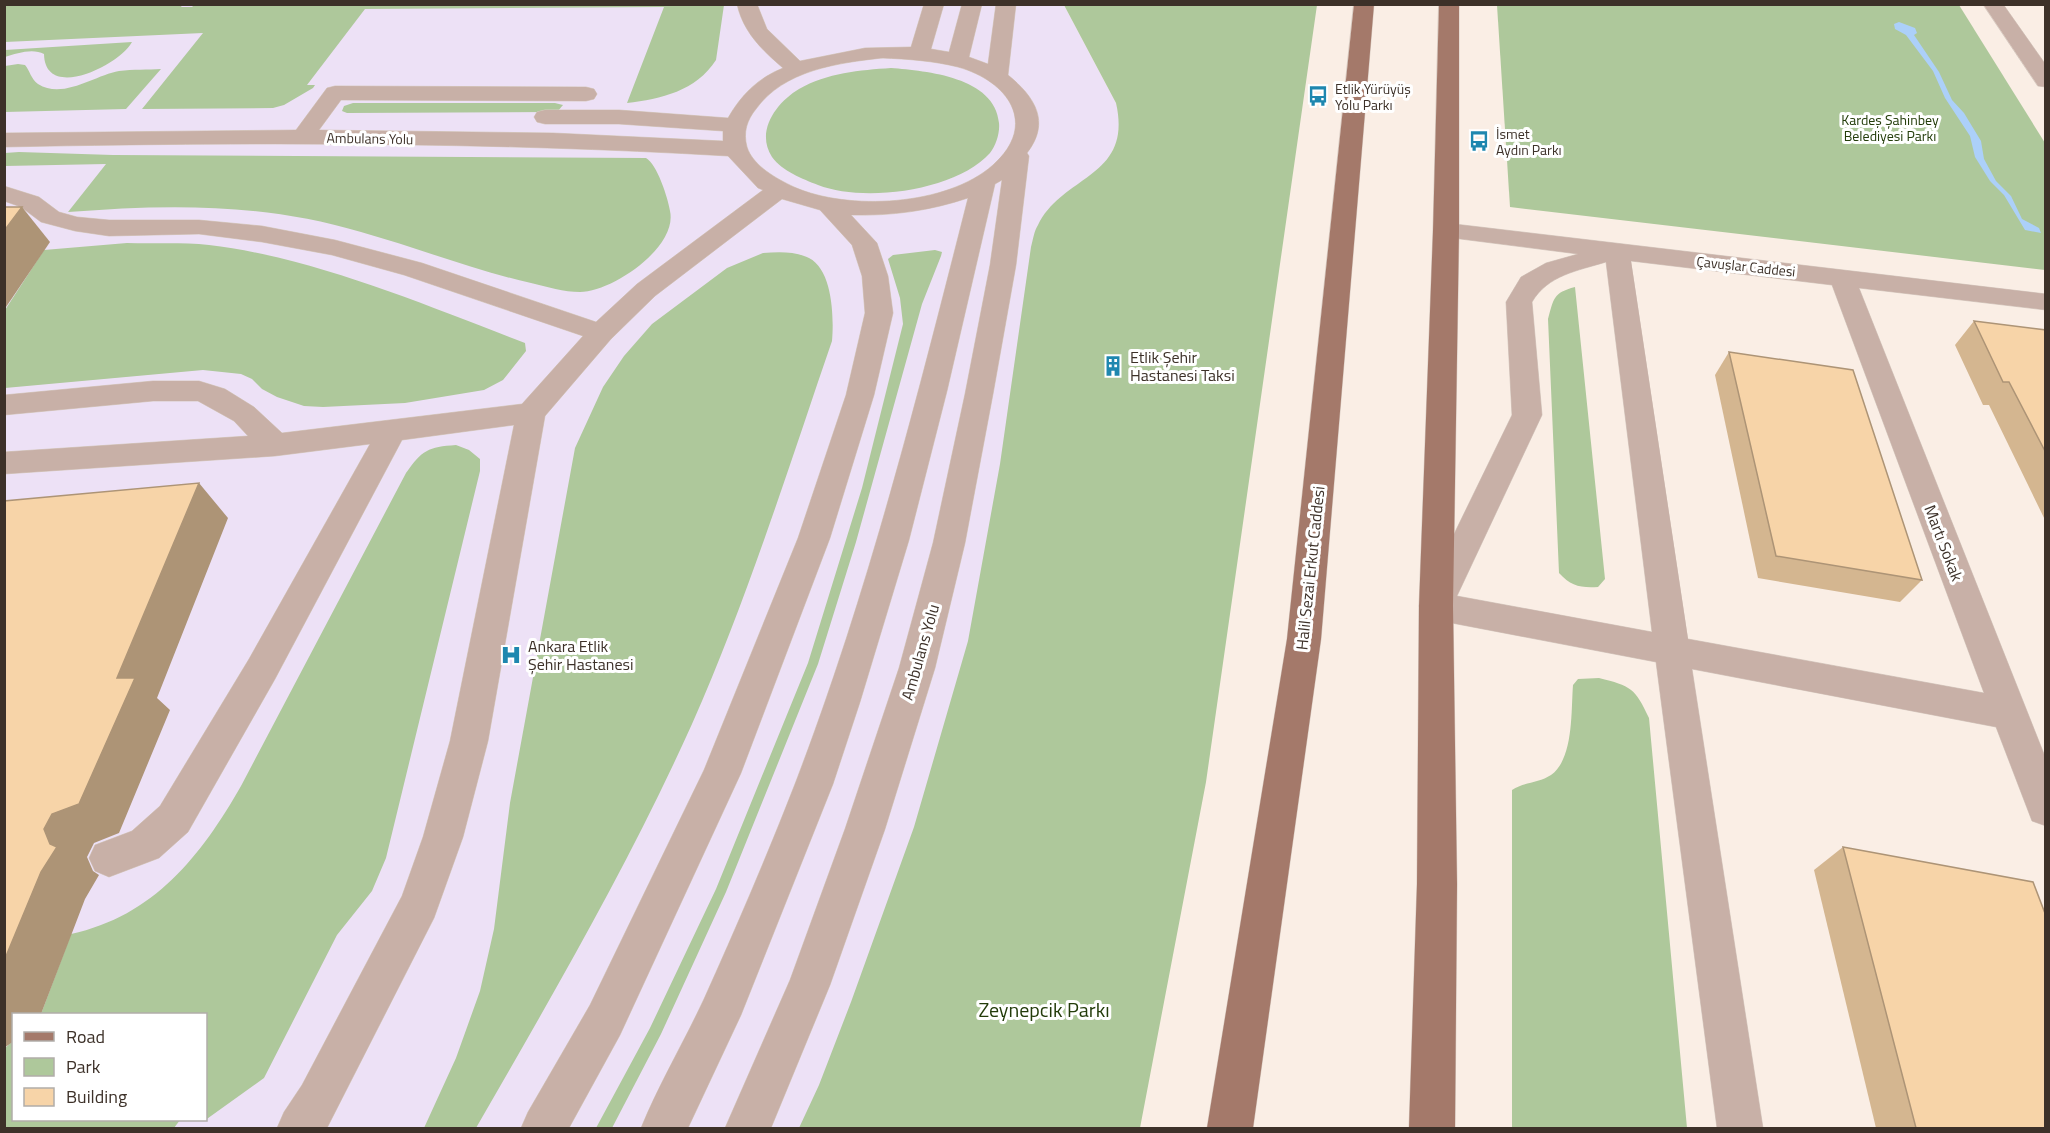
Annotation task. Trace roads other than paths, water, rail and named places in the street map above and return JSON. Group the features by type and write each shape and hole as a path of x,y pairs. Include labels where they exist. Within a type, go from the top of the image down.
{"main road":[{"name":"Halil Sezai Erkut Caddesi","path":"1230,1128 1304,639 1364,4"},
{"path":"1432,1128 1437,884 1436,606 1446,231 1449,4"}],"street":[{"path":"747,4 751,22 777,52 798,70"},
{"path":"920,53 934,4"},
{"path":"957,61 972,4"},
{"path":"997,77 1006,4"},
{"path":"1993,4 2046,81"},
{"path":"882,52 920,53 957,61 997,77 1015,92 1026,108 1028,132 1017,156 992,177 955,195 911,206 863,209 830,207 777,191 750,172 735,139 748,103 766,86 818,62 850,55 882,52"},
{"path":"310,127 335,93 601,94 587,130 519,116"},
{"path":"286,115 310,127"},
{"path":"4,132 310,127 343,115"},
{"name":"Ambulans Yolu","path":"4,140 171,137 310,127 587,130 735,139"},
{"name":"Ambulans Yolu","path":"748,1128 809,985 865,829 917,668 949,543 979,394 1003,265 1017,156"},
{"path":"664,1128 719,1015 814,784 842,702 892,540 933,392 984,182"},
{"path":"300,1128 318,1101 420,904 443,837 469,741 531,413 601,333 645,290 777,191"},
{"path":"4,193 30,202 50,217 75,224 109,228 199,227 262,234 335,248 413,269 601,333"},
{"path":"544,1128 605,1020 722,773 814,538 860,394 879,313 875,276 864,243 830,207"},
{"path":"21,224 50,217"},
{"name":"Çavuşlar Caddesi","path":"1446,231 2046,302"},
{"path":"1740,1128 1673,650 1653,523 1617,251 1555,269 1530,283 1519,302 1527,415 1436,606 1673,650 2010,714"},
{"name":"Martı Sokak","path":"1842,277 2046,809"},
{"path":"4,405 153,391 199,391 215,396 244,414 275,445"},
{"path":"4,464 275,445 531,413"},
{"path":"109,858 145,845 174,819 261,669 391,432"}],"water":[{"path":"1899,22 1915,28 1917,33 1914,35 1939,72 1952,100 1964,113 1981,141 1984,159 1996,181 2011,196 2022,219 2039,228 2041,233 2025,230 2004,195 1990,181 1975,157 1970,136 1945,98 1933,71 1906,35 1895,29 1894,24"}],"place":[{"name":"Etlik Yürüyüş Yolu Parkı","path":"1318,96"},
{"name":"İsmet Aydın Parkı","path":"1479,141"},
{"name":"Etlik Şehir Hastanesi Taksi","path":"1113,366"},
{"name":"Ankara Etlik Şehir Hastanesi","path":"511,655"}],"park label":[{"name":"Kardeş Şahinbey Belediyesi Parkı","path":"1890,128"},
{"name":"Zeynepcik Parkı","path":"1044,1009"}]}
